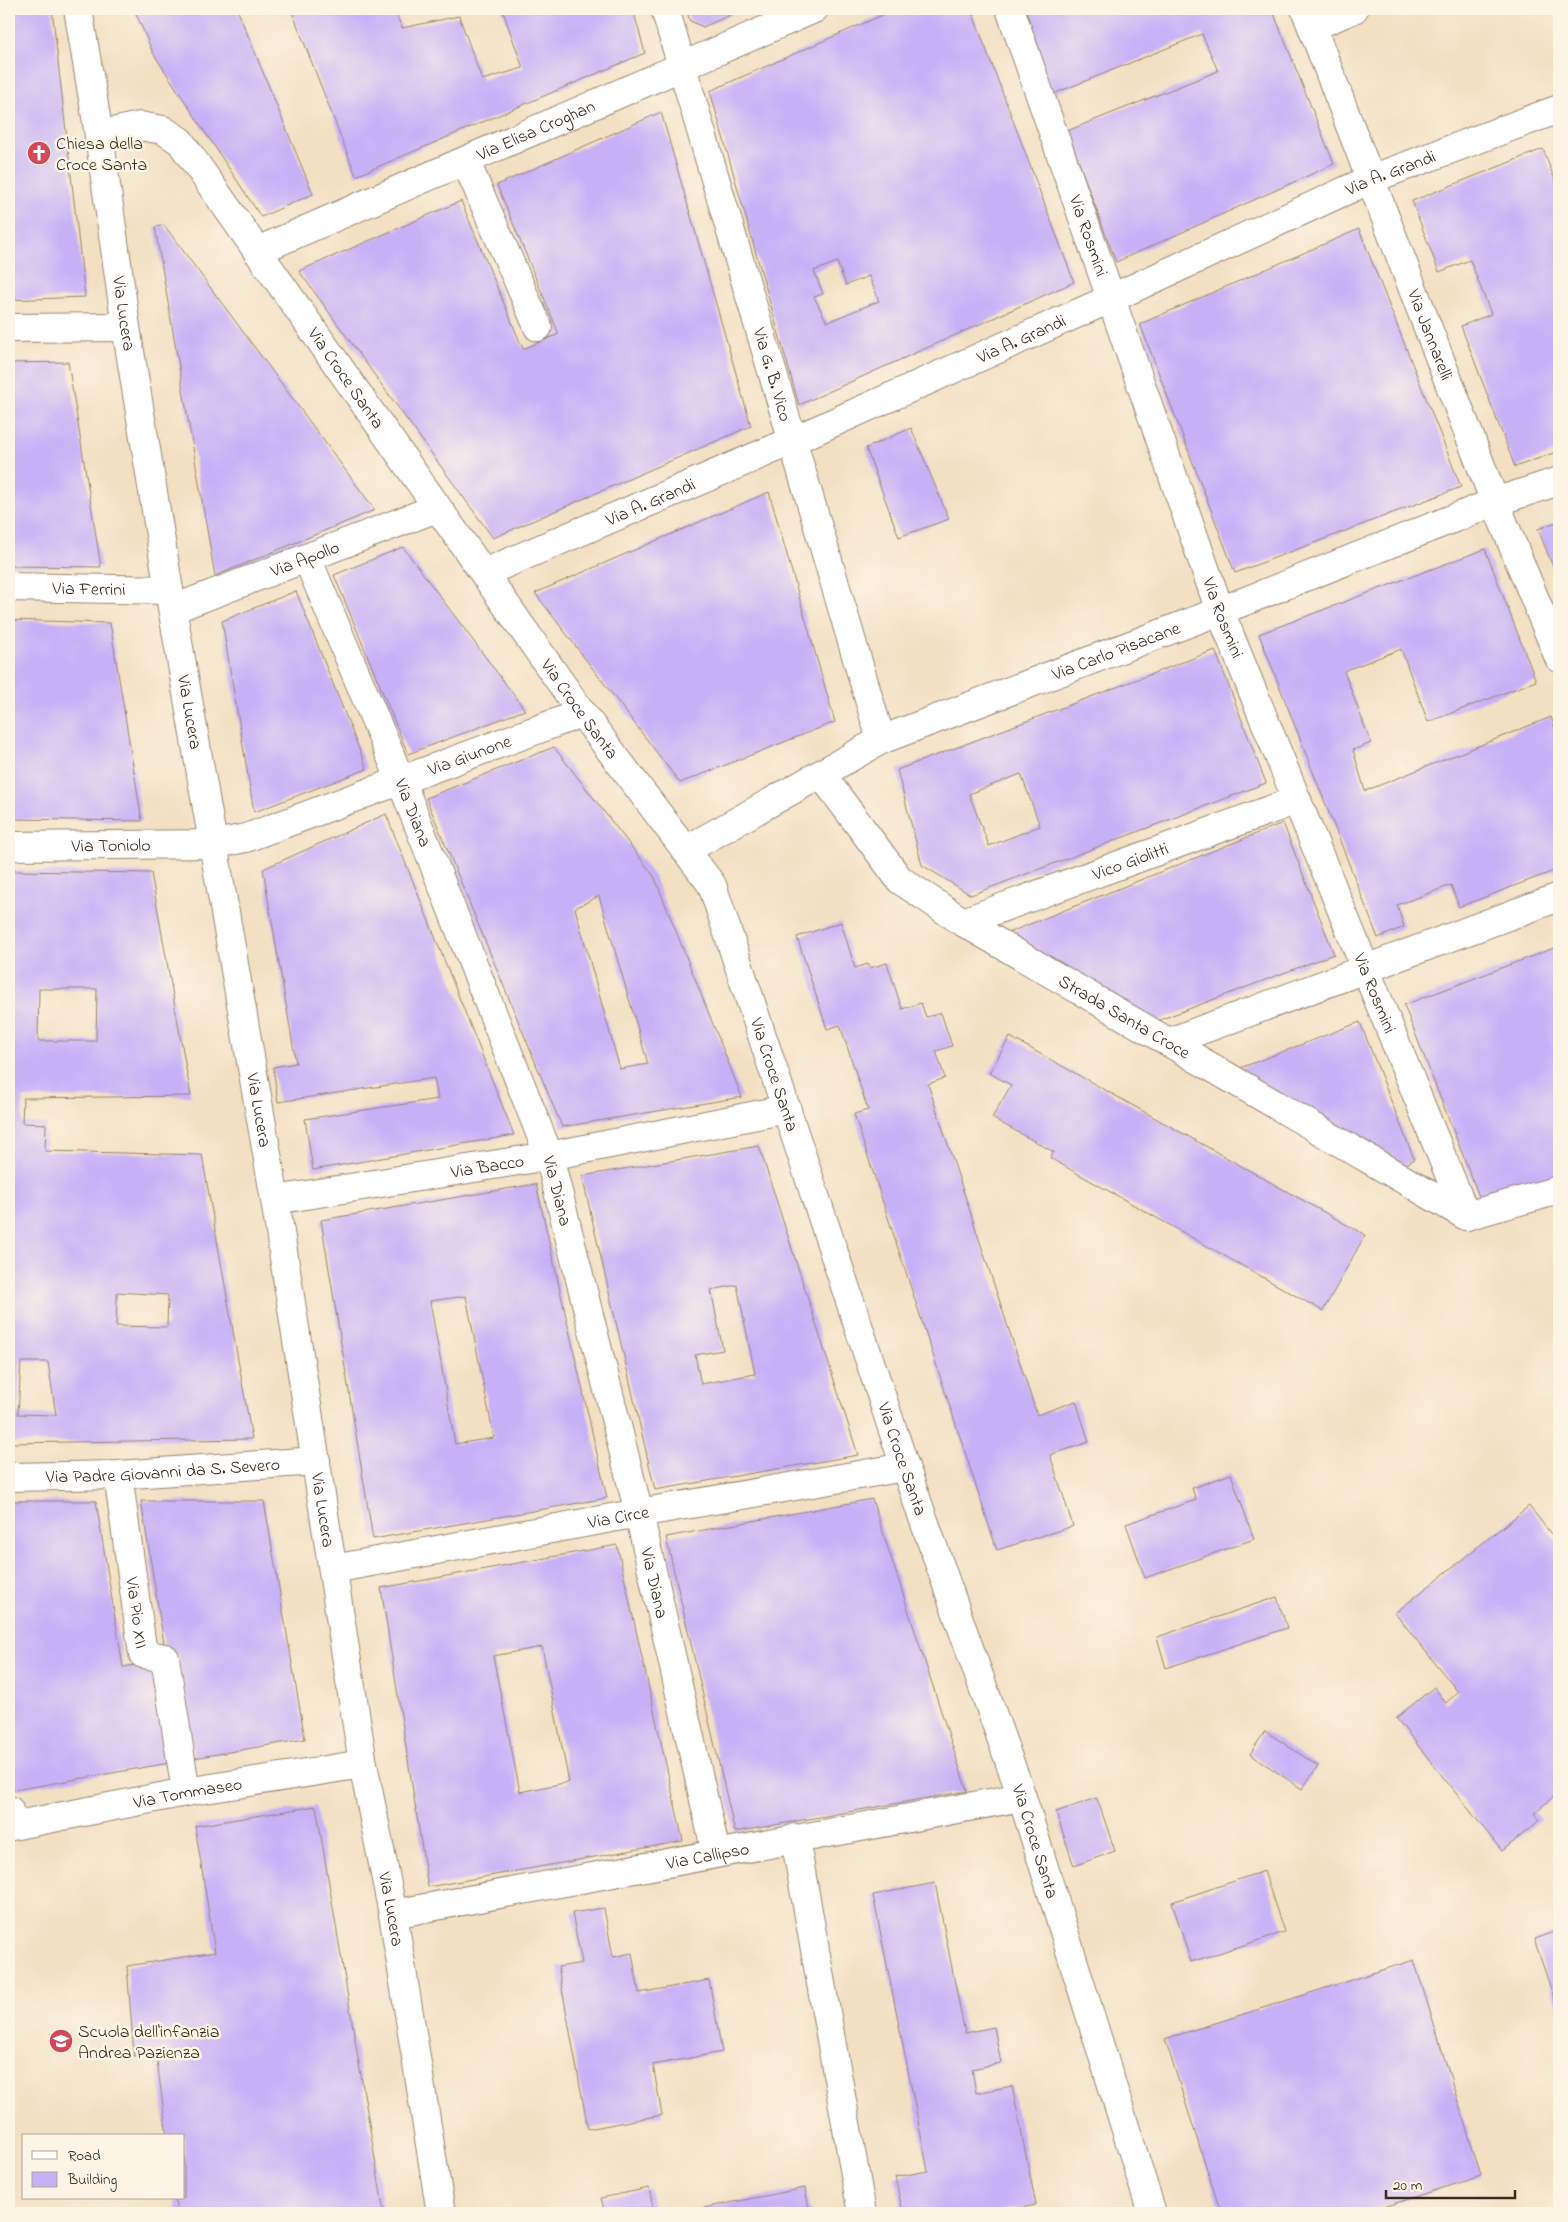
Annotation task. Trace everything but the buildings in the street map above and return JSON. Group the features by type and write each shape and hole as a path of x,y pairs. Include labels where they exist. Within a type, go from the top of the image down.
{"street":[{"name":"Via Lucera","path":"78,9 99,135 126,326 171,600 215,844 275,1200 363,1764 393,1914 440,2213"},
{"name":"Via G. B. Vico","path":"665,9 881,740"},
{"name":"Via Elisa Croghan","path":"257,251 466,162 814,9"},
{"name":"Via Rosmini","path":"1010,9 1220,611 1466,1216"},
{"path":"1308,18 1354,9"},
{"name":"Via Jannarelli","path":"1308,18 1495,502 1559,658"},
{"name":"Via A. Grandi","path":"484,574 1112,298 1371,178 1559,109"},
{"name":"Via Croce Santa","path":"99,135 140,126 163,130 180,141 582,712 712,885 905,1468 1022,1797 1152,2213"},
{"path":"466,162 538,327"},
{"path":"9,328 126,326"},
{"name":"Via Carlo Pisacane","path":"686,850 881,740 1220,611 1495,502 1559,480"},
{"name":"Via Apollo","path":"171,600 307,558 437,508"},
{"name":"Via Diana","path":"307,558 401,780 549,1156 639,1513 716,1853"},
{"name":"Via Ferrini","path":"9,587 171,600"},
{"name":"Via Giunone","path":"215,844 246,838 582,712"},
{"name":"Strada Santa Croce","path":"821,774 900,880 963,922 1466,1216"},
{"name":"Vico Giolitti","path":"963,922 1297,800"},
{"name":"Via Toniolo","path":"9,846 215,844"},
{"path":"1169,1042 1559,897"},
{"name":"Via Bacco","path":"275,1200 549,1156 787,1109"},
{"path":"1466,1216 1559,1190"},
{"name":"Via Padre Giovanni da S. Severo","path":"9,1477 118,1475 316,1461"},
{"name":"Via Circe","path":"333,1569 639,1513 905,1468"},
{"name":"Via Pio XII","path":"118,1475 143,1654 165,1658 186,1792"},
{"name":"Via Tommaseo","path":"10,1818 363,1764"},
{"name":"Via Callipso","path":"393,1914 1022,1797"},
{"path":"795,1838 862,2213"}],"place":[{"name":"Chiesa della Croce Santa","path":"39,153"},
{"name":"Scuola dell'infanzia Andrea Pazienza","path":"61,2041"}]}
